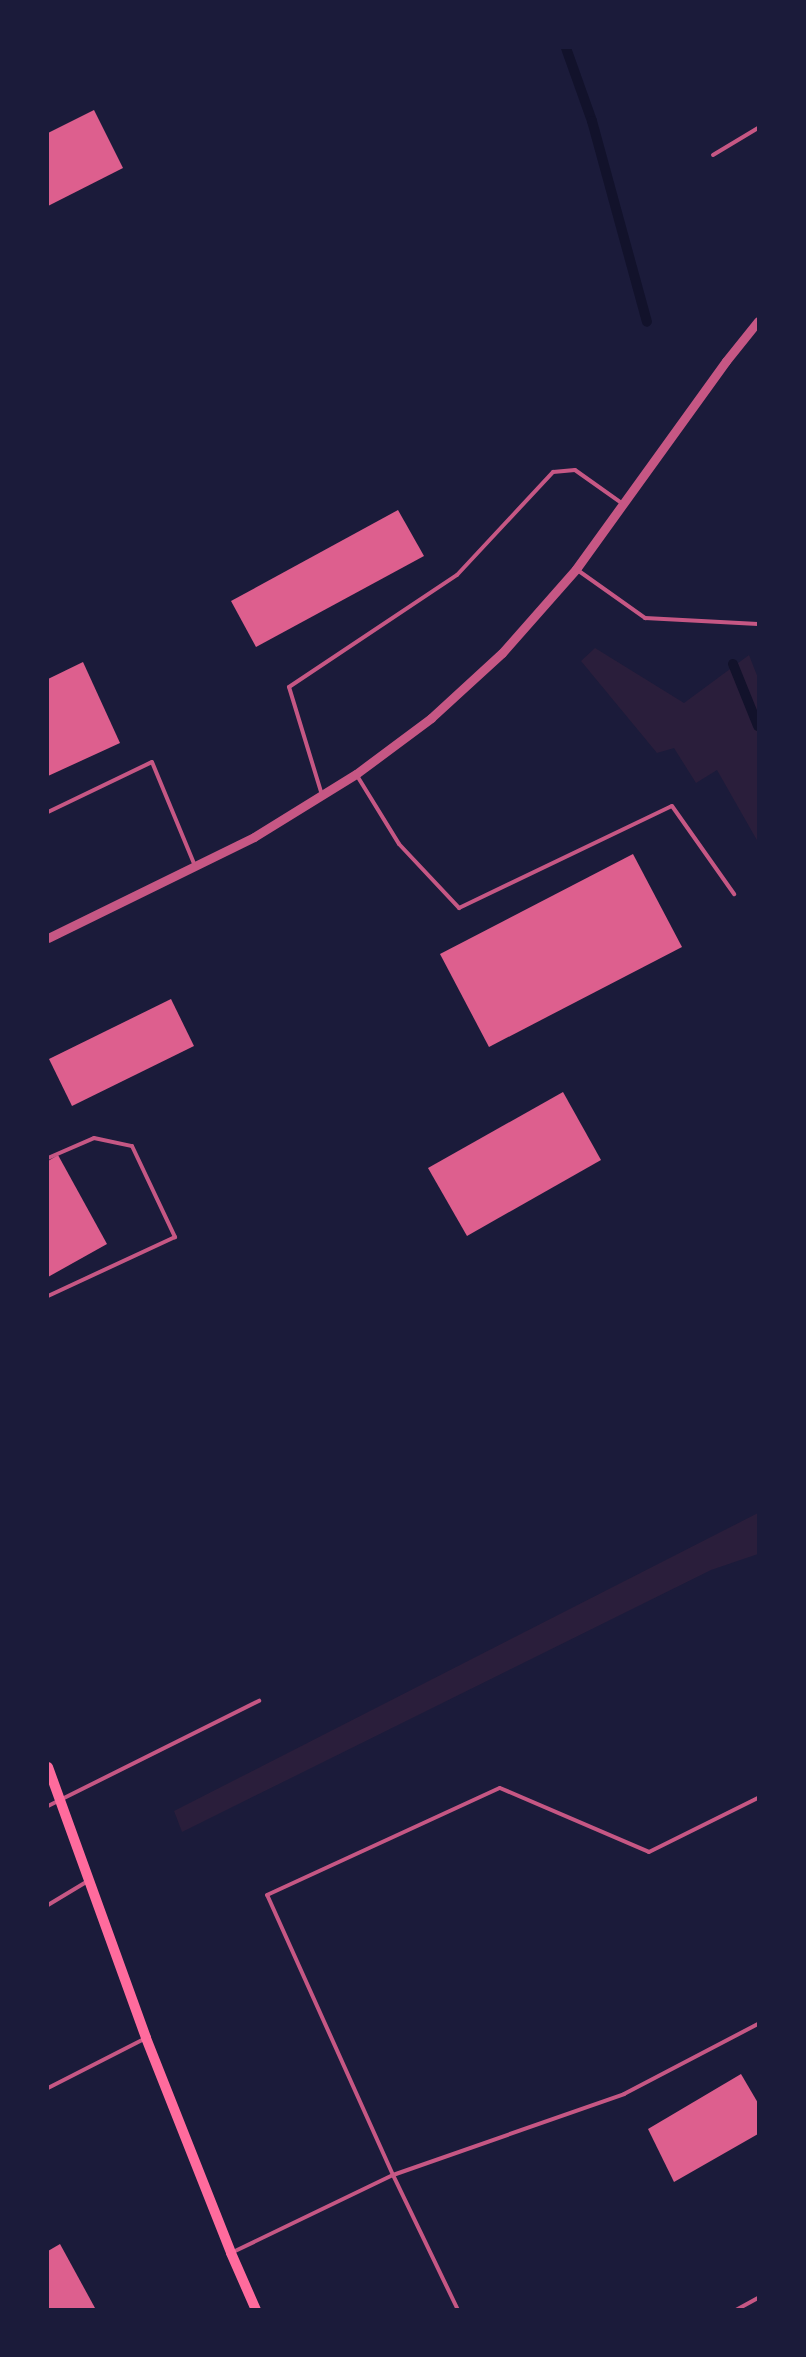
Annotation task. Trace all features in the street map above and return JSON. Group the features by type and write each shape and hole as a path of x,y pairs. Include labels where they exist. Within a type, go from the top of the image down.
{"main road":[{"path":"48,1767 146,2038 231,2253 256,2310"}],"street":[{"path":"48,938 254,837 356,774 431,718 502,653 576,569 726,361 758,322"}],"lane":[{"path":"713,155 758,128"},
{"path":"322,794 289,687 457,575 554,472 575,470 623,504"},
{"path":"576,569 645,618 758,624"},
{"path":"48,812 152,762 195,866"},
{"path":"356,774 398,844 459,908 672,806 734,894"},
{"path":"48,1158 94,1138 132,1146 175,1237 48,1296"},
{"path":"48,1806 259,1702"},
{"path":"458,2310 393,2175 267,1896 500,1788 649,1852 758,1798"},
{"path":"48,1905 90,1880"},
{"path":"231,2253 393,2175 624,2094 758,2024"},
{"path":"48,2088 146,2038"},
{"path":"736,2310 758,2298"}],"shaded area":[{"path":"595,648 684,703 749,655 758,678 758,842 717,770 696,783 674,748 657,753 581,661"},
{"path":"758,1513 758,1554 711,1570 182,1832 174,1811"}],"building":[{"path":"94,110 123,168 48,206 48,133"},
{"path":"398,510 424,556 256,647 231,601"},
{"path":"83,662 120,743 48,776 48,679"},
{"path":"633,854 682,947 489,1047 440,954"},
{"path":"171,999 194,1046 72,1106 49,1059"},
{"path":"563,1092 601,1160 467,1236 428,1168"},
{"path":"58,1155 107,1244 48,1277 48,1161"},
{"path":"741,2074 758,2103 758,2134 674,2182 648,2129"},
{"path":"60,2244 95,2308 93,2310 48,2310 48,2251"}],"waterway":[{"path":"566,48 592,121 647,322"},
{"path":"733,664 758,726"}]}
